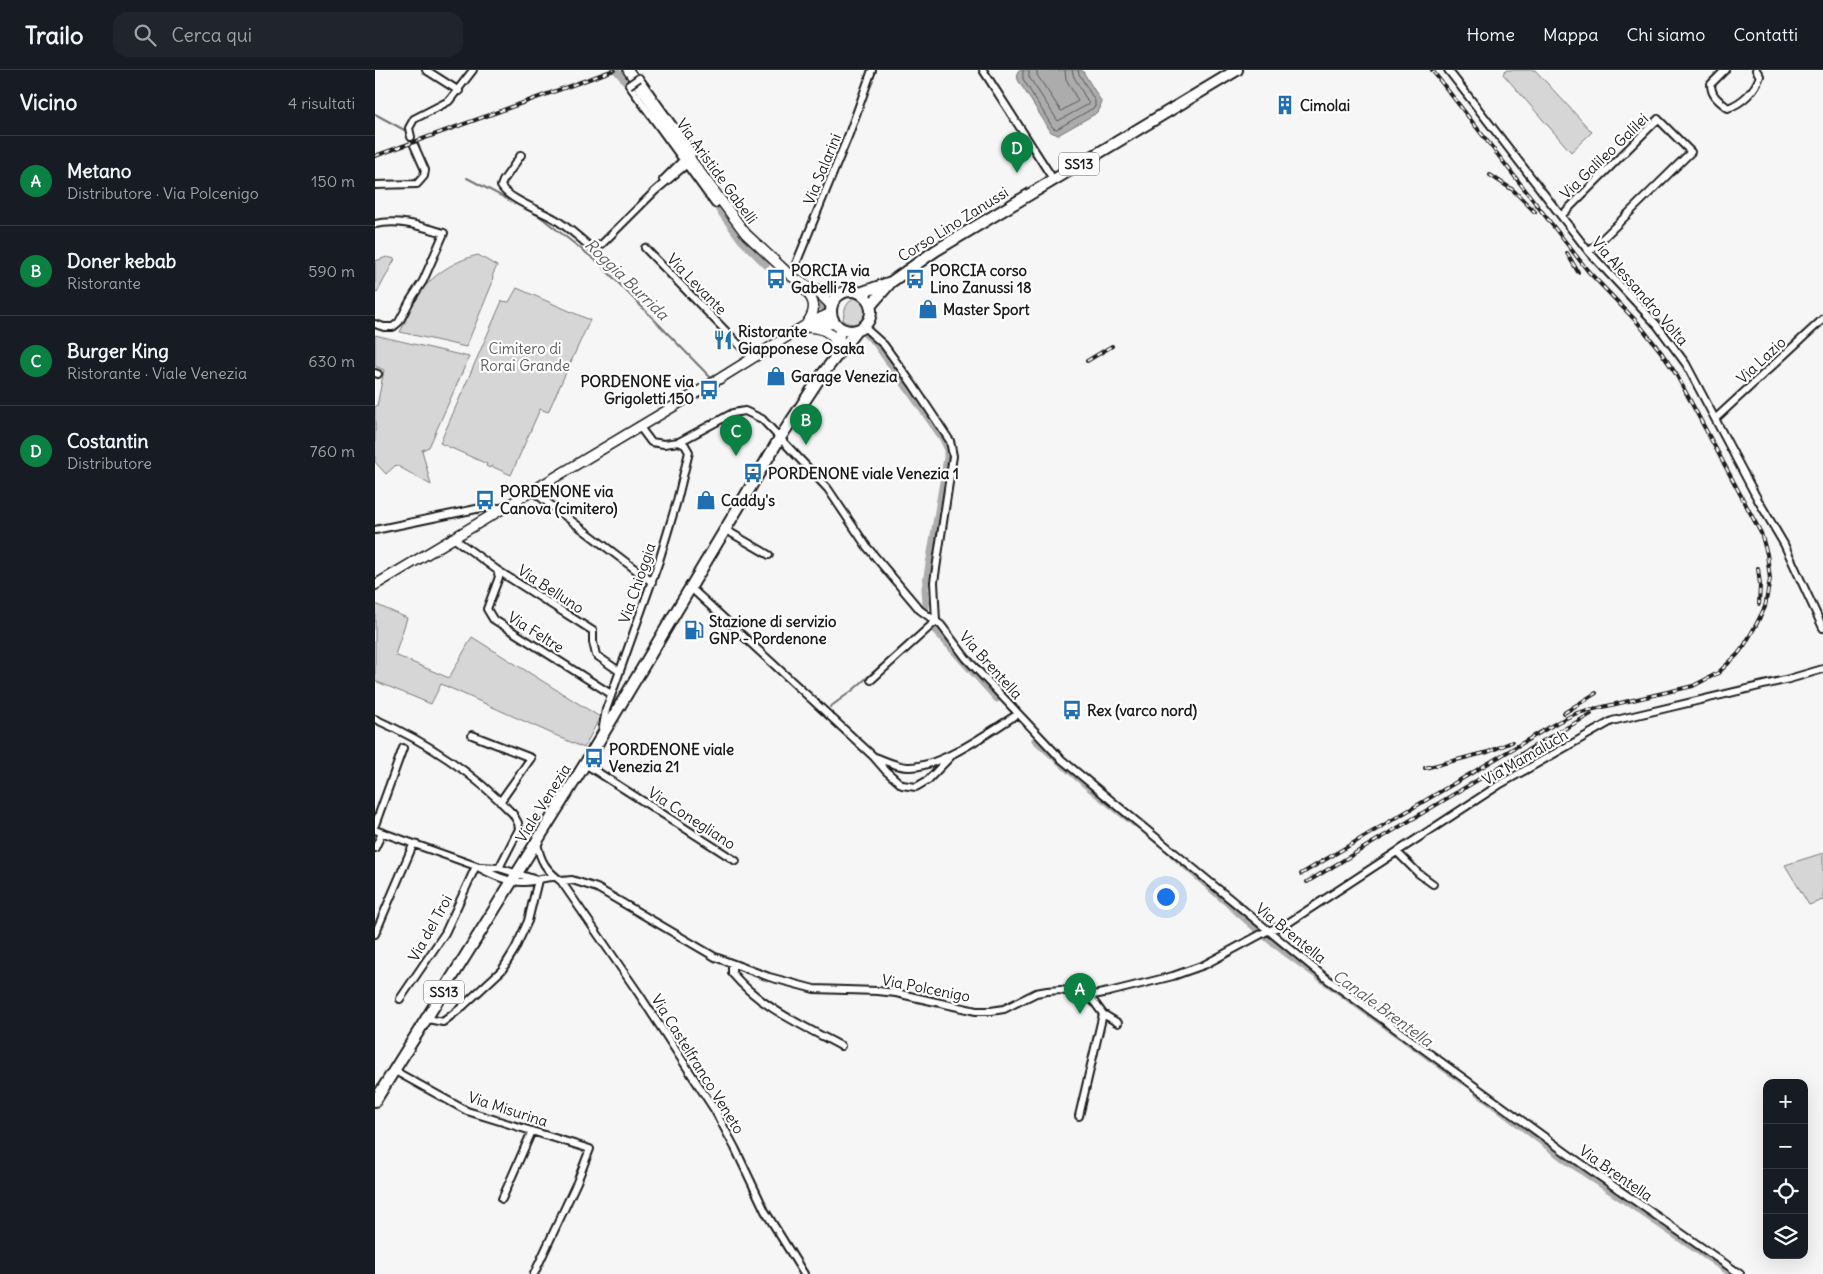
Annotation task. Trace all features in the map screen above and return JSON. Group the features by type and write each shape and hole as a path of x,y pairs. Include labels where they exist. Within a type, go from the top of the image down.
{"main road":[{"name":"Via Aristide Gabelli","path":"628,70 687,160 746,234 793,277 813,300 814,312 804,326"},
{"name":"Corso Lino Zanussi","path":"871,305 891,282 935,251 1237,70"},
{"name":"Via Aristide Gabelli","path":"793,277 813,289 831,310"},
{"name":"Corso Lino Zanussi","path":"860,292 891,282"},
{"name":"Via Aristide Gabelli","path":"813,289 841,294"},
{"path":"850,290 860,292 869,300 871,305 870,319 828,367 837,350 838,326 831,310 833,301 841,294 850,290"},
{"path":"375,585 831,310"},
{"path":"804,326 821,323 851,331 860,329"},
{"path":"804,326 829,332 836,340 837,350"},
{"name":"SS13","path":"779,440 828,367"},
{"name":"Viale Venezia","path":"375,1101 603,735 779,440"}],"street":[{"path":"425,70 459,91"},
{"path":"411,137 409,124 414,119 449,101 459,91 473,70"},
{"name":"Via Salarini","path":"793,277 872,70"},
{"path":"983,70 1053,180"},
{"name":"Via Alessandro Volta","path":"1448,70 1589,252 1657,325 1676,349 1694,376 1715,420 1784,544 1823,628"},
{"path":"1725,70 1711,84 1711,92 1728,108 1737,105 1757,86 1760,76 1756,70"},
{"path":"521,155 503,181 501,186 503,189 555,219 591,247 595,248 602,244 687,160 692,152 639,78 629,84 687,160"},
{"name":"Via Galileo Galilei","path":"1561,216 1658,119 1691,152 1589,252"},
{"path":"375,186 417,184 424,176 425,170 414,144"},
{"path":"375,224 396,221 413,223 444,233 423,281 399,322 393,326 384,327 375,324"},
{"name":"Via Levante","path":"645,248 752,358"},
{"name":"Via Lazio","path":"1715,420 1823,319"},
{"path":"860,329 884,345 950,441 953,456 934,582 936,622 871,680"},
{"path":"639,426 651,442 664,444 679,442 733,414 745,412 754,414 762,419 779,440"},
{"name":"Via Brentella","path":"779,440 828,489 867,546 925,614 936,622 966,658 1061,760 1327,980 1572,1157 1740,1274"},
{"name":"Via Chioggia","path":"603,735 602,728 611,694 652,582 677,501 689,452 685,445 679,442"},
{"path":"531,490 652,582"},
{"path":"375,530 481,508 502,508"},
{"path":"726,530 769,555"},
{"name":"Via Belluno","path":"452,537 497,570 593,631 596,655 619,671"},
{"name":"Via Feltre","path":"497,570 499,577 487,609 493,619 611,694"},
{"path":"691,588 902,785 916,787 928,780 954,753"},
{"name":"Via Mamaluch","path":"1239,947 1267,931 1285,925 1499,785 1612,722 1823,668"},
{"path":"873,756 906,768 929,764 954,753 1018,714"},
{"path":"376,720 409,735 463,768 513,814 519,829 499,868"},
{"path":"472,736 531,758 500,802"},
{"path":"375,825 403,748"},
{"name":"Via Conegliano","path":"585,764 736,860"},
{"path":"929,764 934,773"},
{"path":"375,848 378,832 476,866 490,874 514,877"},
{"name":"Via Castelfranco Veneto","path":"537,841 539,857 558,879 639,994 714,1109 765,1210 804,1274"},
{"path":"375,934 413,845"},
{"path":"1397,852 1418,873 1433,884"},
{"path":"476,866 499,868 525,882 548,876 558,879"},
{"name":"Via del Troi","path":"400,999 445,933 476,866"},
{"name":"Via Polcenigo","path":"558,879 572,880 597,888 694,946 732,964 814,989 896,993 976,1011 1004,1009 1036,993 1047,991 1061,990 1088,996 1109,992 1173,976 1205,965 1239,947"},
{"path":"427,1019 443,1022 502,970 528,922 538,880"},
{"path":"732,964 732,973 757,998 781,1014 841,1046"},
{"path":"1088,996 1103,1014 1118,1023"},
{"path":"1079,1116 1103,1014"},
{"name":"Via Misurina","path":"395,1071 467,1111 590,1149 577,1182 534,1274"},
{"path":"501,1199 532,1131"}],"green space":[{"path":"1506,70 1535,70 1592,132 1571,152 1503,74"},
{"path":"478,255 497,266 493,274 492,284 466,347 400,332 418,294 432,279 449,266"},
{"path":"387,257 395,259 377,293 375,292 375,261"},
{"name":"Cimitero di Rorai Grande","path":"517,288 590,320 548,412 540,409 511,475 491,466 490,468 486,466 487,464 440,443 502,301 509,302"},
{"path":"856,296 862,301 866,312 861,321 850,324 843,321 844,313 850,301"},
{"path":"375,335 469,357 429,447 422,450 431,485 396,465 386,474 375,462 375,406 377,406 384,370 375,366"},
{"path":"375,604 407,618 395,655 449,678 472,637 600,717 584,748 441,684 431,704 375,681"},
{"path":"1823,853 1823,900 1809,905 1785,865"}],"water":[{"path":"1019,70 1082,70 1101,101 1100,109 1095,114 1058,135 1051,132 1018,80 1017,73"}],"waterway":[{"name":"Canale Brentella","path":"616,70 626,82"},
{"name":"Roggia Burrida","path":"375,114 408,132"},
{"name":"Roggia Burrida","path":"467,178 538,215 599,263 710,377"},
{"name":"Canale Brentella","path":"717,207 741,240 766,265"},
{"name":"Canale Brentella","path":"866,335 874,341 943,439 947,448 947,458 925,588 926,606"},
{"path":"915,635 926,625"},
{"name":"Canale Brentella","path":"934,629 997,699"},
{"path":"898,650 907,642"},
{"path":"830,707 853,690 887,660"},
{"name":"Canale Brentella","path":"1035,740 1087,786 1134,823"},
{"name":"Canale Brentella","path":"1173,855 1286,953 1462,1081"},
{"name":"Canale Brentella","path":"1478,1093 1563,1158 1732,1274"}],"railway":[{"path":"375,156 614,70"},
{"path":"1301,874 1558,722 1577,713 1693,686 1718,673 1737,655 1756,625 1765,607 1770,579 1767,554 1761,533 1676,374 1638,323 1588,271 1432,70"},
{"path":"1490,175 1513,190 1535,212"},
{"path":"1567,253 1578,272"},
{"path":"1087,361 1112,346"},
{"path":"1758,568 1760,585 1759,604"},
{"path":"1564,713 1596,693"},
{"path":"1307,882 1591,714"},
{"path":"1425,768 1488,752 1512,742"}],"place":[{"name":"Cimolai","path":"1285,105"},
{"name":"Costantin","path":"1017,173"},
{"name":"PORCIA via Gabelli 78","path":"776,279"},
{"name":"PORCIA corso Lino Zanussi 18","path":"915,279"},
{"name":"Master Sport","path":"928,309"},
{"name":"Ristorante Giapponese Osaka","path":"723,340"},
{"name":"Garage Venezia","path":"776,376"},
{"name":"PORDENONE via Grigoletti 150","path":"709,390"},
{"name":"Doner kebab","path":"806,445"},
{"name":"Burger King","path":"736,456"},
{"name":"PORDENONE viale Venezia 1","path":"753,473"},
{"name":"PORDENONE via Canova (cimitero)","path":"485,500"},
{"name":"Caddy's","path":"706,500"},
{"name":"Stazione di servizio GNP - Pordenone","path":"694,630"},
{"name":"Rex (varco nord)","path":"1072,710"},
{"name":"PORDENONE viale Venezia 21","path":"594,758"},
{"name":"Metano","path":"1080,1014"}]}
